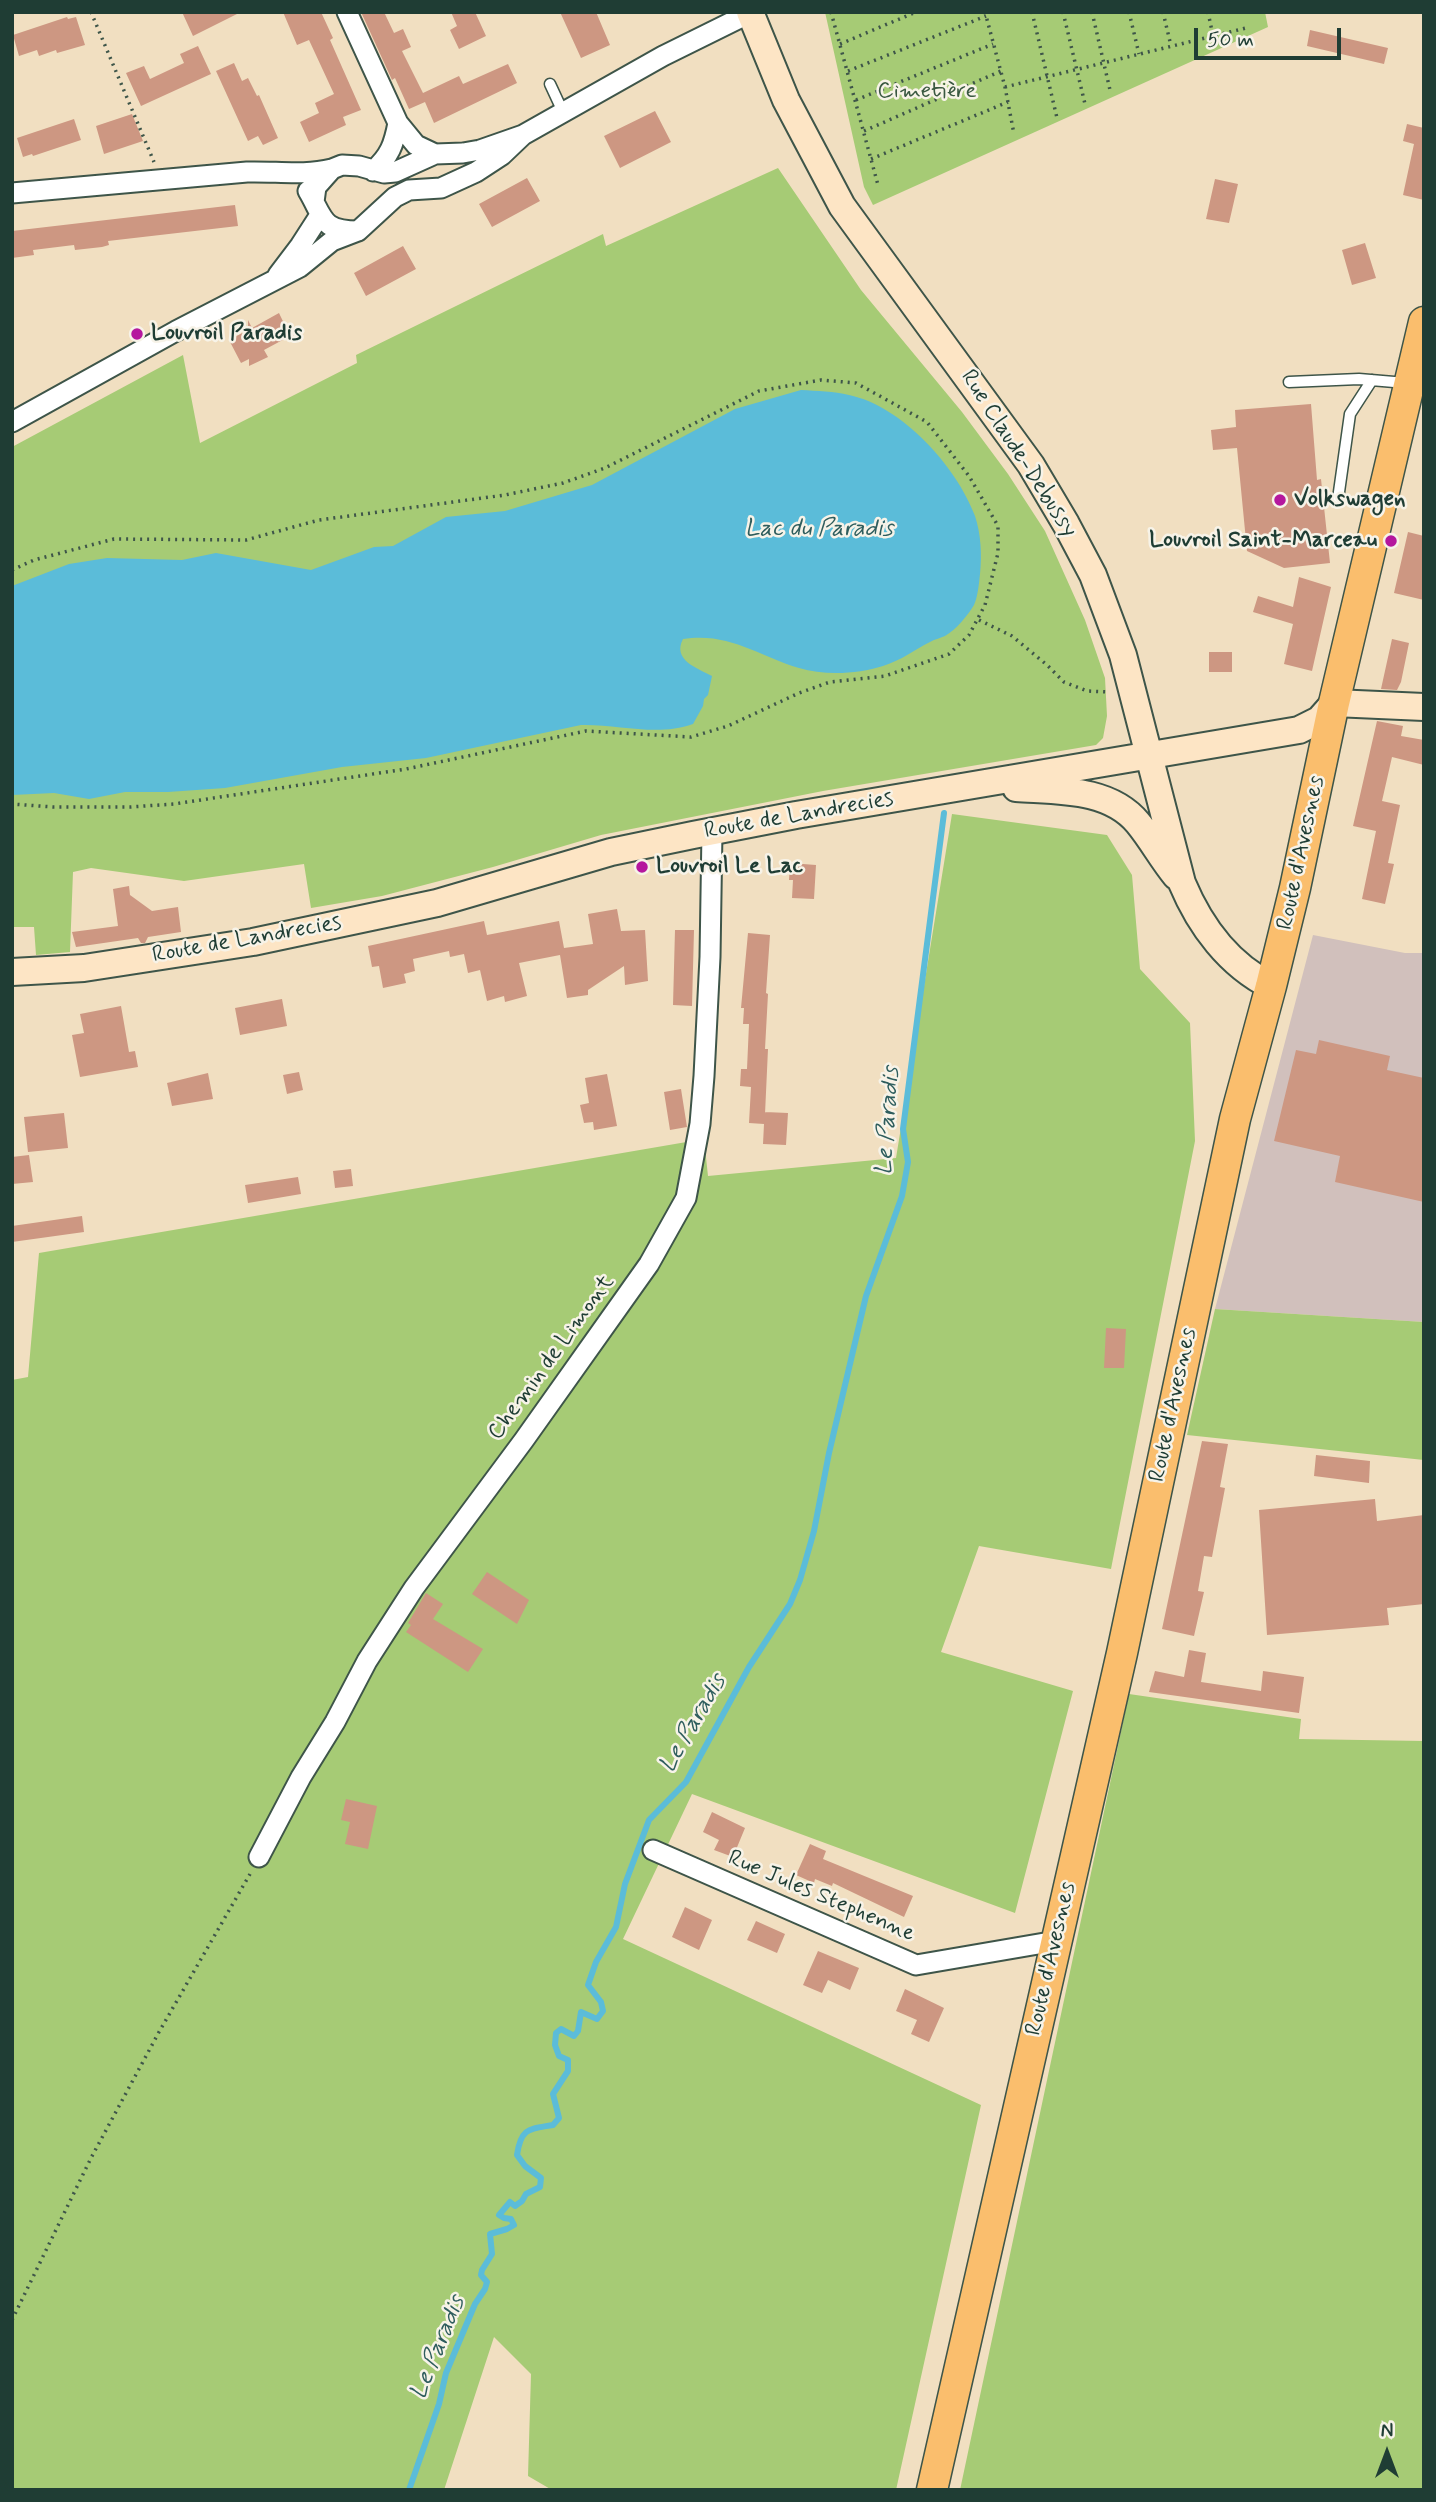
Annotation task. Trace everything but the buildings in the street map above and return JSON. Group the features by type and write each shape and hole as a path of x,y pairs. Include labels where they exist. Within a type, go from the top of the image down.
{"main road":[{"name":"Rue Claude-Debussy","path":"751,13 786,100 842,206 1031,465 1066,524 1093,575 1110,617 1138,706 1182,883 1195,912 1227,954 1249,975 1271,986"},
{"name":"Route d'Avesnes","path":"932,2490 1122,1653 1235,1119 1295,888 1334,703 1424,323"},
{"path":"1334,703 1424,707"},
{"name":"Route de Landrecies","path":"12,972 84,968 253,942 437,902 611,852 712,831 1299,730 1319,720 1334,703"},
{"path":"976,785 1081,793 1102,798 1121,807 1137,822 1182,883"}],"street":[{"path":"347,12 398,123 416,145 443,154 459,165 457,179"},
{"path":"12,193 247,172 313,174 342,165 359,166 384,173 395,172 443,154 480,150 523,135 663,56 751,13"},
{"path":"373,171 395,145 398,123"},
{"path":"12,422 176,331 300,267 332,241 358,231 377,216 382,207 402,193 422,187 441,188 476,172 502,155 523,135"},
{"path":"273,281 300,246 317,209 316,187 332,169"},
{"path":"290,173 303,184 317,209 339,231 358,231"},
{"name":"Chemin de Limont","path":"259,1857 300,1777 335,1722 367,1661 414,1588 524,1440 649,1264 686,1198 700,1124 704,1076 710,957 712,831"},
{"name":"Rue Jules Stephenne","path":"653,1850 916,1965 1056,1941"}],"lane":[{"path":"550,84 563,112"},
{"path":"1289,382 1372,380 1410,384"},
{"path":"1338,499 1350,414 1372,380"}],"path":[{"path":"91,12 162,180"},
{"path":"839,12 832,14 878,186"},
{"path":"840,44 916,12"},
{"path":"1032,12 1057,118"},
{"path":"1063,12 1085,104"},
{"path":"1092,12 1110,90"},
{"path":"1129,12 1139,54"},
{"path":"1163,12 1171,46"},
{"path":"1208,12 1213,36"},
{"path":"847,71 985,14 1005,87 1014,134"},
{"path":"1005,87 1246,28"},
{"path":"855,101 993,44"},
{"path":"864,131 1001,71"},
{"path":"871,159 1008,102"},
{"path":"12,570 34,560 114,539 246,540 319,520 505,495 563,483 605,468 759,391 821,380 856,383 927,422 969,475 998,526 998,553 985,605 968,635 949,654 885,676 830,682 799,693 728,726 691,737 586,731 406,769 174,804 131,807 12,804"},
{"path":"979,619 1012,636 1064,682 1087,691 1107,690 1119,706 1138,706"},
{"path":"12,2320 92,2158 159,2032 259,1857"}],"shaded area":[{"path":"1313,935 1405,953 1424,953 1424,1322 1215,1309"}],"green space":[{"name":"Cimetière","path":"825,12 1265,12 1268,27 873,205 864,187"},
{"path":"778,168 861,290 962,412 1008,474 1045,531 1085,620 1105,678 1107,716 1103,738 1096,745 823,791 601,835 382,896 311,908 304,864 184,881 91,868 73,872 70,952 36,955 34,927 12,927 12,447 183,355 200,443 357,363 356,355 603,234 606,246"},
{"path":"952,814 1107,835 1132,875 1140,969 1190,1023 1195,1141 1111,1569 979,1546 941,1652 1073,1691 1015,1913 692,1794 623,1939 981,2105 896,2490 552,2490 528,2476 531,2374 494,2337 444,2490 12,2490 12,1380 28,1377 39,1253 704,1139 708,1176 896,1158"},
{"path":"1215,1309 1424,1322 1424,1460 1187,1435"},
{"path":"1129,1694 1301,1719 1299,1739 1424,1741 1424,2490 960,2490"}],"water":[{"name":"Lac du Paradis","path":"801,390 849,395 869,401 889,412 925,441 967,497 980,537 978,590 974,605 945,636 890,664 841,673 799,668 730,642 683,639 680,646 683,658 712,676 708,695 693,724 679,728 651,730 581,725 426,758 342,767 225,788 125,792 89,799 54,793 12,795 12,586 69,564 107,558 182,560 216,553 311,570 374,547 393,546 446,517 505,511 592,485 735,409"}],"waterway":[{"name":"Le Paradis","path":"409,2490 439,2404 446,2373 475,2304 485,2289 487,2282 481,2275 492,2254 490,2234 514,2225 511,2219 499,2215 510,2202 515,2206 526,2194 540,2187 541,2178 525,2166 517,2155 524,2134 533,2129 553,2125 559,2118 553,2094 568,2071 568,2060 559,2056 555,2045 556,2033 561,2029 574,2036 578,2031 581,2012 597,2019 603,2011 601,2002 588,1985 596,1962 616,1927 625,1884 649,1820 686,1782 749,1667 790,1604 800,1580 814,1531 829,1453 866,1296 902,1196 908,1162 903,1129 944,813"}],"place":[{"name":"Louvroil Paradis","path":"137,334"},
{"name":"Volkswagen","path":"1280,500"},
{"name":"Louvroil Saint-Marceau","path":"1391,541"},
{"name":"Louvroil Le Lac","path":"642,867"}]}
